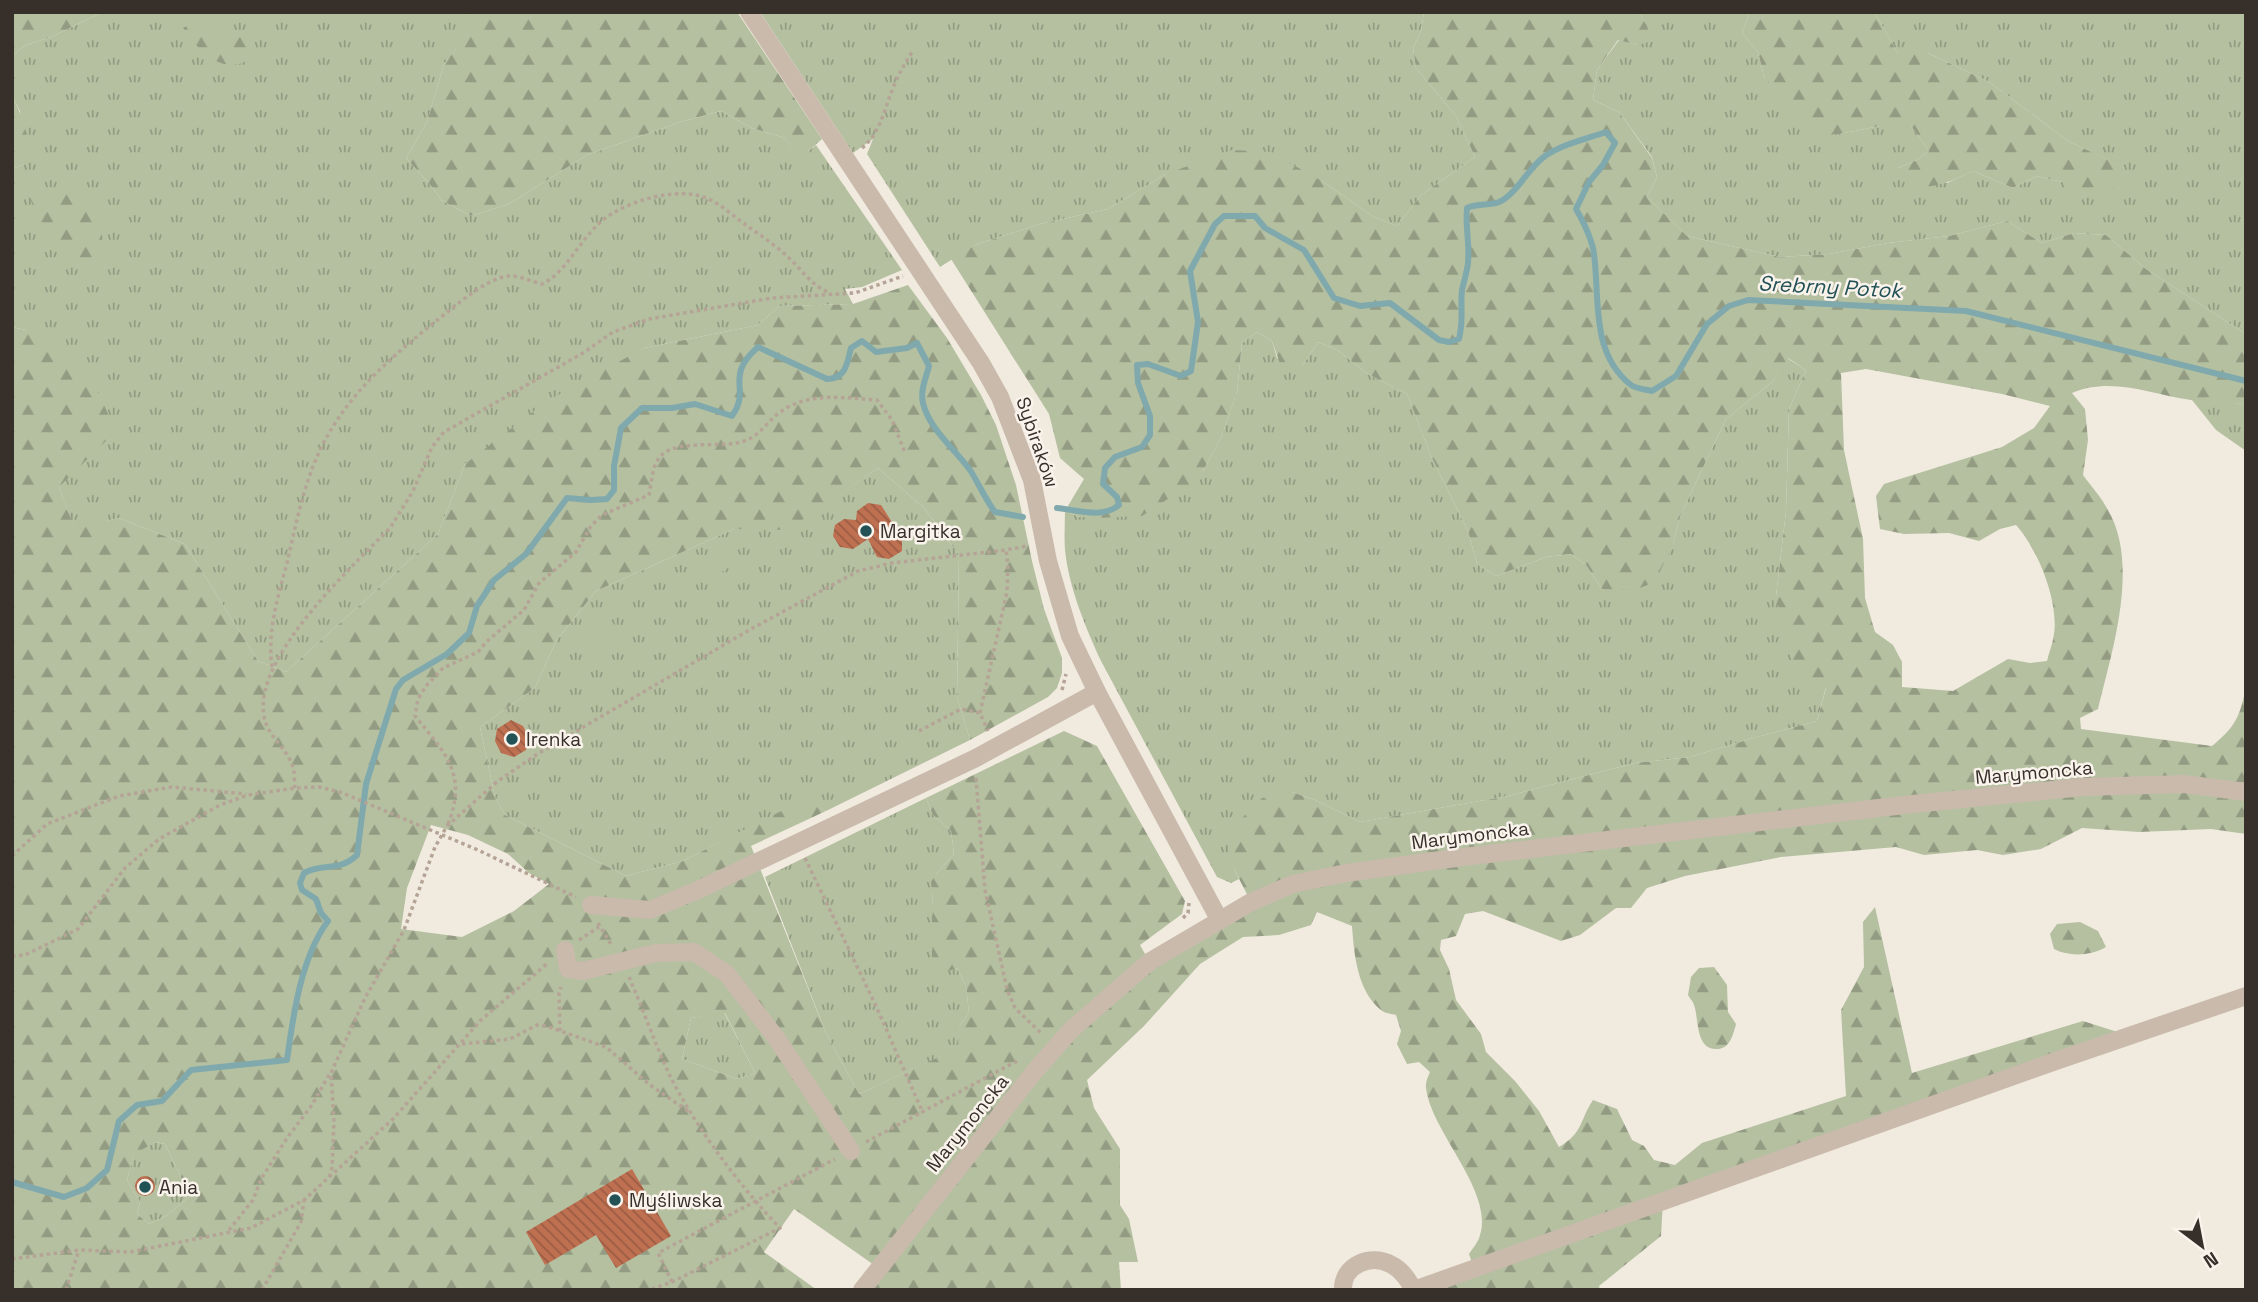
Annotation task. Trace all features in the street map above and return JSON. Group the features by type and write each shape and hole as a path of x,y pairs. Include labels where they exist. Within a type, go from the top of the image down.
{"street":[{"name":"Sybiraków","path":"749,12 981,363 1000,397 1032,480 1048,561 1070,636 1097,692 1219,919"},
{"path":"591,905 650,910 698,890 976,758 1097,692"},
{"name":"Marymoncka","path":"867,1288 1055,1047 1106,998 1149,962 1219,919 1293,884 1334,875 1462,857 2083,787 2184,784 2246,792"},
{"path":"565,950 568,969 583,971 670,951 694,952 727,974 777,1039 851,1151"},
{"path":"1343,1290 1343,1281 1352,1268 1371,1260 1390,1263 1404,1275 1414,1290 2246,996"}],"path":[{"path":"846,158 856,153 874,136 893,88 912,52"},
{"path":"273,669 270,649 275,609 305,489 321,447 362,386 405,346 493,279 517,276 542,284 556,275 584,237 613,213 659,197 687,194 708,198 774,245 815,285 833,293"},
{"path":"295,789 293,767 264,718 264,698 273,669 296,629 390,528 403,510 432,447 452,426 583,352 602,338 626,327 662,317 772,298 862,291 908,274"},
{"path":"228,1232 253,1200 261,1178 331,1073 366,999 404,930 441,835 456,805 452,767 443,751 415,716 418,699 426,686 443,668 478,652 524,610 539,583 576,552 591,526 602,515 649,495 656,462 669,450 683,446 726,446 751,439 780,412 810,397 877,400 892,420 905,453"},
{"path":"447,826 498,780 538,753 718,648 858,571 1032,544"},
{"path":"990,734 980,713 1007,592 1006,550"},
{"path":"1067,670 1062,694 1069,707"},
{"path":"919,731 961,709 980,713"},
{"path":"976,758 985,890 1007,989 1015,1008 1055,1047"},
{"path":"12,956 25,955 78,929 125,867 159,839 220,805 248,795 295,789 318,787 354,798 529,873 591,905"},
{"path":"12,856 47,824 118,796 172,788 217,790 248,795"},
{"path":"809,867 876,1006 923,1113"},
{"path":"12,1259 79,1250 130,1252 251,1228 304,1200 393,1119 481,1020 531,975 599,928"},
{"path":"622,960 670,1076 692,1114 754,1201 780,1228 672,1282 649,1290"},
{"path":"560,1031 559,993 568,969"},
{"path":"462,1044 510,1039 537,1026 560,1031 606,1046 650,1085 692,1114"},
{"path":"672,1282 658,1253 1022,1058"},
{"path":"329,1177 332,1168 334,1121 331,1073"},
{"path":"262,1290 301,1222 304,1200"},
{"path":"66,1290 79,1250"}],"green space":[{"path":"12,12 103,12 51,37 26,45 12,56"},
{"path":"103,12 468,12 476,24 444,64 427,122 406,158 441,200 471,216 509,204 587,155 680,122 721,111 752,128 785,138 798,159 816,145 902,270 862,287 845,289 853,304 779,306 758,325 644,348 465,464 438,534 286,672 258,661 185,544 119,518 74,528 59,487 26,330 12,327 12,169 25,164 20,111 12,96 12,56 26,45 51,37"},
{"path":"468,12 737,12 822,139 798,160 785,138 752,128 721,111 680,122 587,155 509,204 471,216 441,200 406,158 427,122 444,64 475,24"},
{"path":"760,12 1424,12 1421,31 1413,48 1416,68 1456,116 1475,157 1421,195 1397,226 1374,217 1322,181 1166,174 1108,209 1040,224 975,245 940,267 867,154 873,139 853,153"},
{"path":"1424,12 1638,12 1653,41 1637,45 1618,40 1597,70 1593,100 1619,112 1652,158 1657,177 1647,197 1687,236 1780,257 1829,254 1888,243 1949,236 2007,221 2042,243 2074,233 2106,235 2146,269 2246,334 2246,404 2198,401 2116,386 2087,388 2072,393 2085,409 2088,440 2083,475 2108,510 2117,532 2122,556 2123,582 2116,635 2098,709 2080,718 2081,729 2212,746 2235,721 2246,688 2246,834 2211,829 2139,832 2082,828 2041,849 2003,855 1977,850 1924,855 1896,847 1781,857 1685,876 1647,888 1631,908 1616,908 1580,935 1561,941 1483,911 1465,914 1456,936 1441,940 1440,950 1449,969 1456,1000 1481,1034 1486,1052 1515,1081 1539,1111 1559,1147 1577,1131 1593,1100 1617,1109 1632,1140 1644,1146 1654,1160 1675,1165 1702,1143 1846,1096 1841,1010 1864,967 1863,922 1875,907 1912,1073 2083,1021 2130,1036 1663,1200 1661,1236 1599,1286 1600,1290 1428,1290 1474,1268 1469,1254 1480,1235 1482,1218 1478,1200 1430,1105 1426,1086 1430,1072 1419,1062 1407,1064 1397,1044 1401,1031 1396,1015 1382,1011 1367,993 1358,971 1352,926 1317,912 1311,925 1279,935 1243,937 1200,964 1144,1026 1087,1080 1094,1108 1120,1149 1120,1205 1129,1219 1138,1262 1119,1262 1121,1290 862,1290 877,1267 794,1209 764,1252 817,1290 12,1290 12,327 26,330 90,375 116,431 59,487 74,527 119,518 185,544 258,661 286,672 438,534 465,464 547,401 644,348 758,325 779,306 853,304 908,285 947,338 996,425 1016,485 1044,609 1062,658 1062,673 1057,688 1048,697 970,740 957,697 959,555 924,508 878,468 788,530 734,529 596,591 556,641 535,688 480,727 495,797 505,815 626,876 683,861 803,800 826,811 751,846 826,1033 859,1094 958,1048 959,1027 969,1013 966,986 957,968 936,976 932,945 931,882 954,854 951,831 933,815 926,798 1064,731 1097,746 1185,901 1182,914 1140,945 1149,961 1251,902 1234,869 1228,847 1242,818 1262,798 1292,792 1360,822 1508,796 1635,763 1690,757 1817,721 1826,688 1799,678 1789,653 1776,596 1786,511 1789,409 1806,370 1788,358 1772,382 1726,419 1681,514 1673,544 1655,582 1635,590 1602,589 1586,565 1571,554 1546,557 1496,576 1477,564 1468,531 1431,456 1407,394 1366,373 1339,351 1318,342 1302,366 1284,375 1272,341 1257,332 1242,343 1237,392 1221,438 1203,471 1192,483 1142,516 1080,517 1065,511 1084,479 1060,458 1049,414 951,259 975,245 1040,224 1108,209 1166,174 1232,150 1270,152 1322,181 1374,217 1397,226 1421,195 1475,157 1456,116 1416,68 1413,48 1421,31","holes":["1866,369 2002,394 2050,406 2034,428 2002,447 1884,484 1876,496 1880,529 1904,534 1949,533 1979,541 2000,529 2016,525 2032,548 2050,592 2055,621 2047,661 2030,663 2008,659 1953,691 1902,687 1902,662 1893,645 1875,632 1865,598 1863,539 1844,450 1841,373","431,825 468,835 508,854 529,873 549,884 514,911 462,937 401,929 407,888","725,1013 755,1073 737,1079 682,1059 691,1018","156,1142 165,1144 190,1196 166,1216 149,1224 137,1214 140,1202 127,1180 134,1154"]},
{"path":"1638,12 1750,12 1742,33 1758,52 1764,77 1839,134 1880,126 1911,126 1929,151 1917,160 1898,168 1947,183 1973,171 2013,188 2037,176 2062,182 2124,168 2068,141 1989,82 1928,53 1898,53 1874,12 2246,12 2246,334 2146,269 2106,235 2074,233 2042,243 2007,221 1949,236 1888,243 1829,254 1780,257 1687,236 1647,197 1657,177 1652,157 1619,112 1593,100 1597,70 1619,40 1637,45 1646,24"},
{"path":"1750,12 1874,12 1898,53 1928,53 1989,82 2068,141 2125,168 2124,180 2099,196 2074,199 2062,182 2037,176 2013,188 1973,171 1942,184 1913,184 1898,168 1917,160 1929,151 1911,126 1880,126 1839,134 1818,134 1764,77 1758,52 1742,33"},
{"path":"202,18 219,36 249,38 256,54 233,65 224,64 208,56 183,28"},
{"path":"12,96 23,121 27,146 25,164 12,169"},
{"path":"72,182 101,214 103,253 95,264 71,256 53,242 40,222 30,198"},
{"path":"1257,332 1272,341 1277,358 1302,366 1318,342 1339,351 1366,373 1407,394 1431,456 1468,531 1477,564 1496,576 1546,557 1571,554 1586,565 1602,589 1673,544 1681,514 1726,419 1772,382 1787,358 1806,370 1789,409 1786,511 1776,596 1826,687 1817,721 1690,757 1635,763 1508,796 1360,822 1292,792 1234,869 1239,879 1231,883 1217,877 1089,634 1078,607 1067,564 1065,511 1080,517 1203,471 1221,438 1237,392 1242,343"},
{"path":"2192,400 2246,404 2246,451 2216,430"},
{"path":"878,468 924,508 959,555 957,697 970,740 826,811 803,801 683,861 626,876 505,815 495,797 480,727 535,688 556,641 596,591 734,529 788,529"},
{"path":"733,544 742,559 717,575 708,560"},
{"path":"611,620 620,634 594,650 585,635"},
{"path":"926,798 933,815 951,831 954,854 932,882 936,975 957,968 966,986 969,1013 959,1027 959,1048 859,1094 826,1033 765,877"},
{"path":"2080,922 2098,931 2106,947 2080,954 2054,949 2050,934 2057,924"},
{"path":"1714,967 1727,985 1728,1012 1736,1024 1728,1044 1718,1049 1705,1045 1699,1033 1694,1005 1688,995 1691,977 1699,968"},
{"path":"724,1012 755,1073 737,1079 682,1059 691,1018"},
{"path":"156,1142 165,1144 190,1196 166,1216 149,1224 137,1214 140,1202 127,1180 134,1153"}],"building":[{"name":"Margitka","path":"868,503 881,505 902,538 902,551 889,559 877,557 868,539 853,549 840,547 833,536 835,525 844,519 856,520 857,511"},
{"name":"Irenka","path":"511,720 523,726 529,738 526,750 514,757 501,753 495,741 497,729"},
{"name":"Myśliwska","path":"632,1169 671,1236 616,1268 596,1235 545,1265 526,1232"},
{"name":"Ania","path":"141,1176 149,1176 155,1186 149,1196 141,1196 135,1190 135,1182"}],"waterway":[{"name":"Srebrny Potok","path":"1057,508 1097,513 1119,505 1117,497 1103,484 1105,468 1115,457 1142,447 1150,435 1150,416 1138,383 1137,365 1148,364 1181,376 1191,371 1198,322 1190,271 1215,224 1224,216 1255,216 1265,228 1304,250 1334,298 1360,306 1390,303 1439,340 1449,342 1459,339 1462,319 1462,290 1468,256 1467,208 1499,202 1511,193 1545,156 1567,145 1606,132 1615,143 1603,165 1589,182 1576,209 1593,248 1599,324 1603,341 1618,372 1635,387 1652,391 1676,376 1707,324 1729,306 1748,300 1966,311 2246,381"},
{"name":"Srebrny Potok","path":"12,1182 64,1197 87,1188 107,1170 119,1121 137,1105 162,1101 191,1070 287,1060 295,1006 305,969 328,921 321,913 316,899 302,890 300,883 304,873 344,864 357,855 366,784 396,689 403,680 447,654 469,633 477,606 494,580 526,554 567,498 607,499 614,490 614,466 621,428 642,408 672,408 695,404 732,416 740,398 742,367 758,347 827,379 842,373 851,348 862,341 876,352 907,348 917,343 929,366 922,398 931,421 970,470 995,512 1023,517"}],"place":[{"name":"Margitka","path":"866,531"},
{"name":"Irenka","path":"512,739"},
{"name":"Ania","path":"145,1187"},
{"name":"Myśliwska","path":"615,1200"}]}
